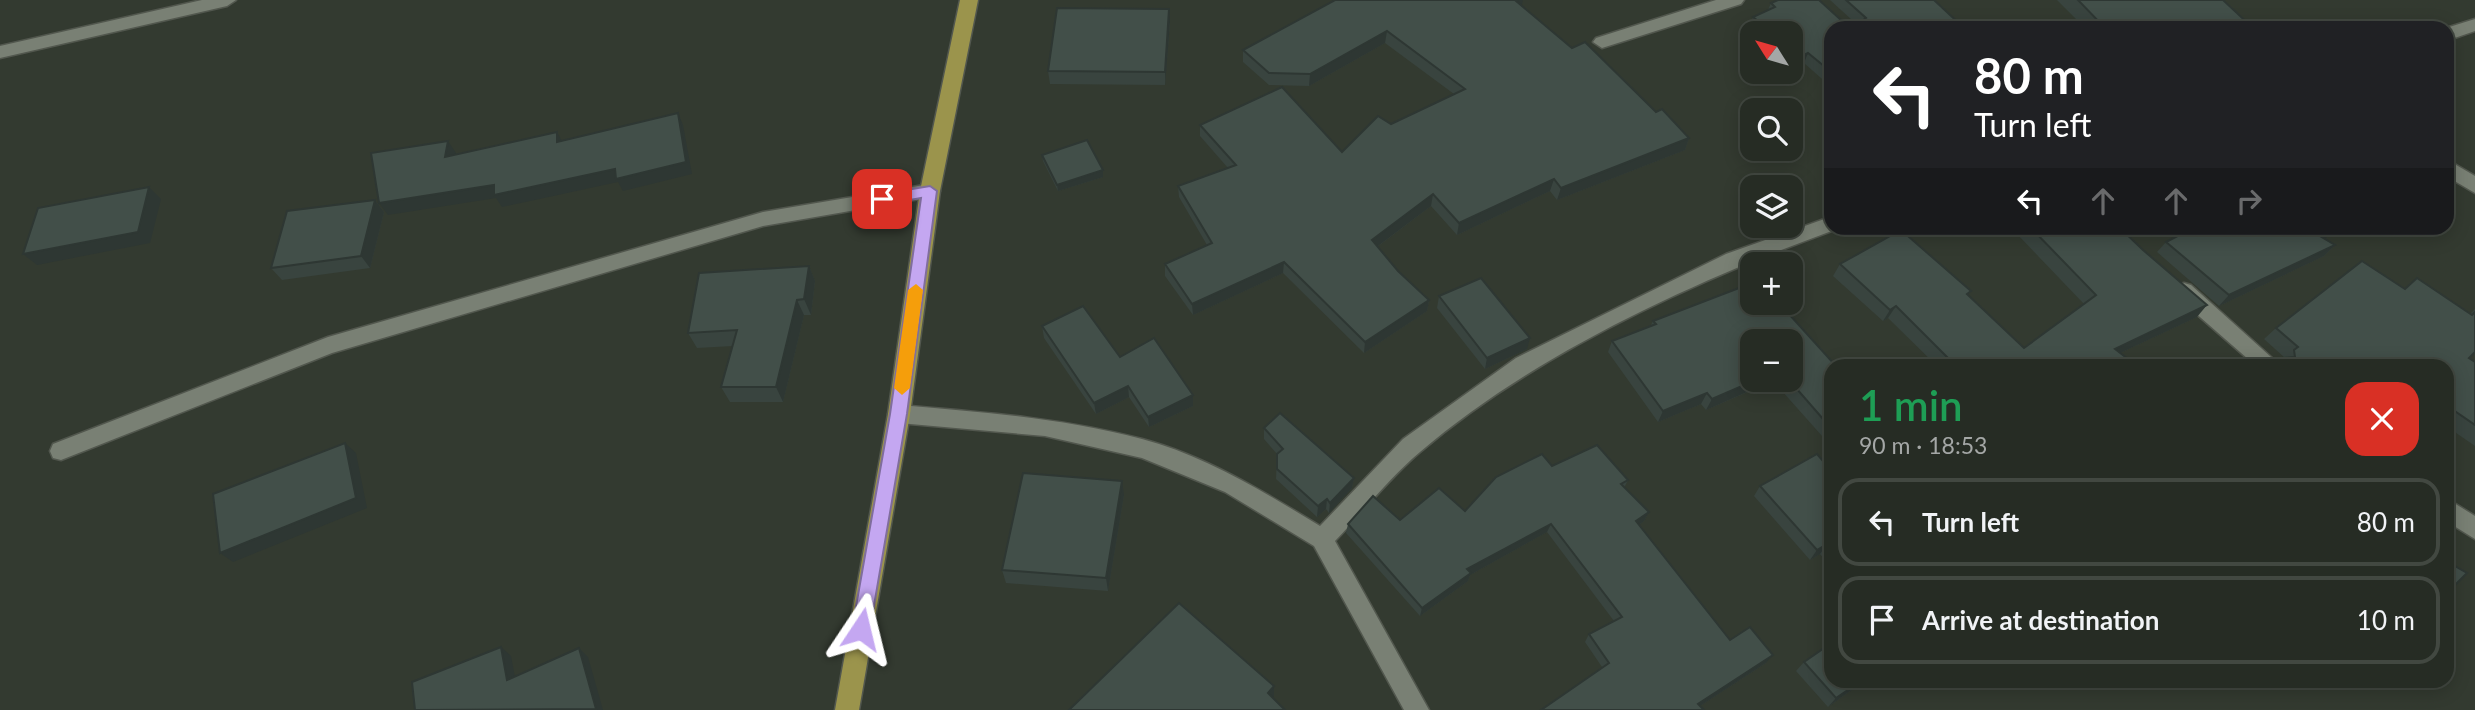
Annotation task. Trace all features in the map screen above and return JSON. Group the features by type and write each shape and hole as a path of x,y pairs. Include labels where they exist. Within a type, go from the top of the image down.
{"main road":[{"path":"847,710 899,414 930,191 970,0"}],"street":[{"path":"0,52 227,0"},
{"path":"1602,42 1735,0"},
{"path":"2454,33 2475,25"},
{"path":"2454,172 2475,186"},
{"path":"61,451 328,346 764,219 930,191"},
{"path":"1322,539 1410,446 1523,364 1733,259 1824,226"},
{"path":"2172,280 2263,359"},
{"path":"899,414 1045,427 1144,449 1233,485 1322,539 1417,710"},
{"path":"2454,514 2475,528"}],"building":[{"path":"1335,0 1517,0 1572,48 1585,42 1656,112 1662,109 1689,138 1561,188 1554,179 1459,223 1433,194 1372,240 1398,271 1429,300 1365,342 1284,262 1192,304 1165,264 1212,243 1178,186 1236,165 1200,125 1282,87 1342,152 1378,116 1391,124 1465,89 1387,31 1310,74 1269,73 1243,50"},
{"path":"1778,0 1819,0 1841,20 1863,20 1866,18 1846,0 1934,0 1956,21 1824,21 1824,66 1808,53 1803,56 1803,21 1758,21 1753,17 1775,7 1771,3"},
{"path":"2078,0 2223,0 2246,21 2098,21"},
{"path":"1057,8 1169,9 1165,72 1048,71"},
{"path":"678,113 686,162 616,179 615,169 494,195 494,185 379,203 371,153 448,141 445,157 557,132 557,142"},
{"path":"1087,140 1103,170 1057,185 1042,155"},
{"path":"149,187 138,232 23,254 38,208"},
{"path":"375,200 361,256 271,268 287,211"},
{"path":"1892,235 1907,235 1971,291 1967,294 2024,348 2096,295 2038,235 2127,235 2207,305 2115,349 2128,359 1949,359 1896,306 1890,310 1840,264"},
{"path":"2180,235 2322,235 2320,236 2335,245 2229,295 2166,242"},
{"path":"2362,261 2405,289 2417,278 2472,315 2475,312 2475,352 2469,358 2475,362 2475,425 2454,411 2454,359 2282,359 2295,357 2294,350 2298,347 2276,328"},
{"path":"809,266 804,299 797,300 776,387 721,387 737,330 688,333 699,273"},
{"path":"1481,278 1530,338 1487,358 1439,296"},
{"path":"1740,288 1740,315 1790,315 1803,329 1740,329 1740,387 1712,399 1707,393 1663,411 1612,341 1656,324 1653,321"},
{"path":"1083,306 1120,357 1154,338 1193,395 1148,417 1128,386 1094,403 1042,326"},
{"path":"1803,330 1830,359 1824,359 1824,420 1799,392 1803,392"},
{"path":"1280,413 1354,478 1330,503 1327,499 1318,506 1277,469 1277,454 1283,449 1264,428"},
{"path":"345,443 356,498 220,553 213,494"},
{"path":"1597,445 1628,480 1621,484 1649,512 1636,521 1730,640 1750,627 1773,655 1698,704 1704,710 1541,710 1609,663 1589,634 1622,617 1551,524 1467,569 1471,573 1422,608 1348,524 1373,496 1400,520 1439,488 1465,511 1496,477 1542,454 1552,466"},
{"path":"1817,454 1824,462 1824,546 1817,550 1760,486"},
{"path":"1023,473 1122,481 1106,578 1002,570"},
{"path":"2454,566 2467,573 2454,586"},
{"path":"1179,603 1274,686 1268,693 1285,710 1069,710"},
{"path":"501,647 507,680 579,648 596,709 415,710 412,682"},
{"path":"1824,648 1824,684 1804,662"},
{"path":"1827,688 1851,688 1836,698"}],"slow traffic":[{"path":"902,388 916,290"}],"route":[{"path":"861,629 899,414 930,191 882,199"}]}
